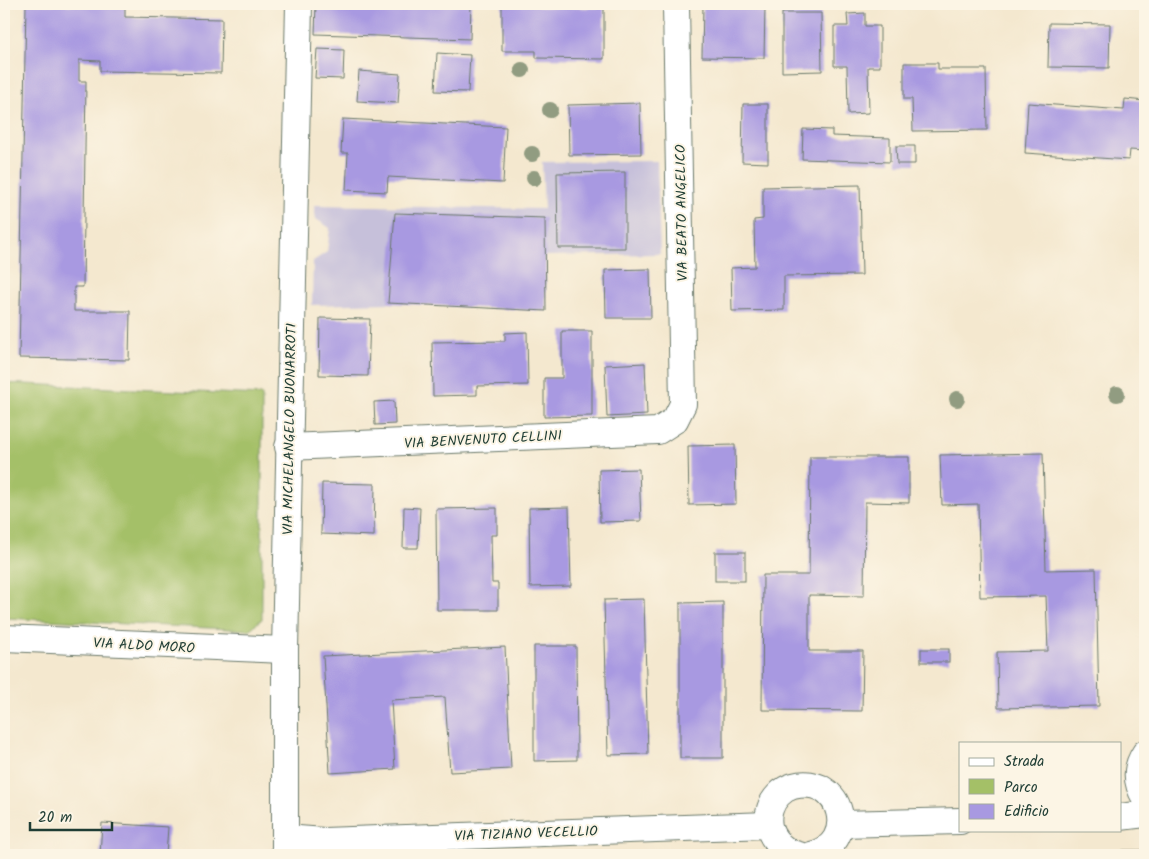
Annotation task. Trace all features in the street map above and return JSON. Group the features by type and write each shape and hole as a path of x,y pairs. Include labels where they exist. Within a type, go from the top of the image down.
{"street":[{"name":"VIA MICHELANGELO BUONARROTI","path":"285,847 288,447 299,4"},
{"name":"VIA BEATO ANGELICO","path":"675,420 683,404 676,4"},
{"name":"VIA BENVENUTO CELLINI","path":"288,447 658,431 675,420"},
{"name":"VIA ALDO MORO","path":"4,638 285,650"},
{"path":"1135,765 1138,782 1145,798"},
{"path":"799,855 790,854 780,847 772,837 768,825 769,810 777,796 789,787 804,783 819,786 831,795 839,808 841,824 832,844 824,851 811,855"},
{"path":"1122,818 1145,814"},
{"path":"841,824 959,821"},
{"name":"VIA TIZIANO VECELLIO","path":"285,847 324,841 768,825"}],"shaded area":[{"path":"657,161 660,254 545,256 388,303 312,305 313,261 327,252 330,228 316,219 314,205 544,209 542,162"}],"green space":[{"path":"4,383 262,395 262,619 249,630 4,618"}],"building":[{"path":"26,4 125,6 125,17 222,19 221,73 100,71 100,61 79,60 79,81 86,81 83,287 74,287 74,311 130,311 129,360 19,358"},
{"path":"316,4 471,4 470,39 315,34"},
{"path":"502,4 538,4 538,7 604,8 604,59 536,58 536,51 502,51"},
{"path":"703,5 765,7 764,58 702,57"},
{"path":"782,13 821,13 822,71 782,72"},
{"path":"865,13 865,26 880,26 880,67 868,67 869,113 848,114 847,66 834,66 834,26 848,26 847,14"},
{"path":"1049,23 1110,24 1109,68 1048,67"},
{"path":"317,49 344,50 343,79 315,78"},
{"path":"437,53 470,55 468,92 435,91"},
{"path":"904,63 938,63 938,69 986,69 987,130 913,131 912,99 904,99"},
{"path":"359,71 400,74 398,103 357,101"},
{"path":"1125,99 1145,101 1145,151 1130,150 1129,160 1025,153 1028,103 1124,110"},
{"path":"640,103 641,154 569,155 568,105"},
{"path":"743,104 768,104 768,163 742,162"},
{"path":"343,119 506,127 503,183 388,177 387,192 346,190 348,153 341,153"},
{"path":"803,129 832,130 832,136 890,138 890,162 802,159"},
{"path":"896,146 915,146 915,164 897,164"},
{"path":"625,172 625,248 558,248 557,173"},
{"path":"860,185 862,275 784,276 784,310 732,311 731,268 755,267 754,220 763,219 763,187"},
{"path":"395,213 545,218 546,311 388,303"},
{"path":"650,269 651,318 606,318 605,270"},
{"path":"320,318 370,319 368,376 319,375"},
{"path":"562,331 592,331 592,416 544,417 544,378 562,378"},
{"path":"527,332 528,385 477,386 477,395 433,396 432,342 505,341 505,333"},
{"path":"645,363 647,415 607,417 605,365"},
{"path":"394,401 395,424 375,425 374,402"},
{"path":"735,445 736,504 689,505 688,446"},
{"path":"1043,453 1046,570 1096,569 1099,706 998,708 997,652 1048,651 1046,596 980,597 978,504 942,505 940,455"},
{"path":"810,457 909,457 909,503 865,502 864,596 809,595 809,651 863,651 862,711 762,710 763,575 809,575"},
{"path":"639,469 641,521 600,522 599,470"},
{"path":"322,483 375,484 374,536 321,534"},
{"path":"404,507 420,508 418,548 403,548"},
{"path":"569,507 571,586 530,587 529,508"},
{"path":"497,508 497,535 491,535 492,583 498,583 498,610 437,610 436,509"},
{"path":"715,552 745,552 745,581 715,581"},
{"path":"644,599 648,754 608,755 604,600"},
{"path":"723,602 723,758 680,758 680,603"},
{"path":"534,646 576,646 577,760 534,761"},
{"path":"505,647 511,769 450,772 445,697 391,700 395,769 330,773 323,656"},
{"path":"921,649 949,649 949,662 921,662"},
{"path":"102,823 168,827 166,855 100,855"},
{"path":"1123,850 1145,850 1145,855 1123,855"}]}
